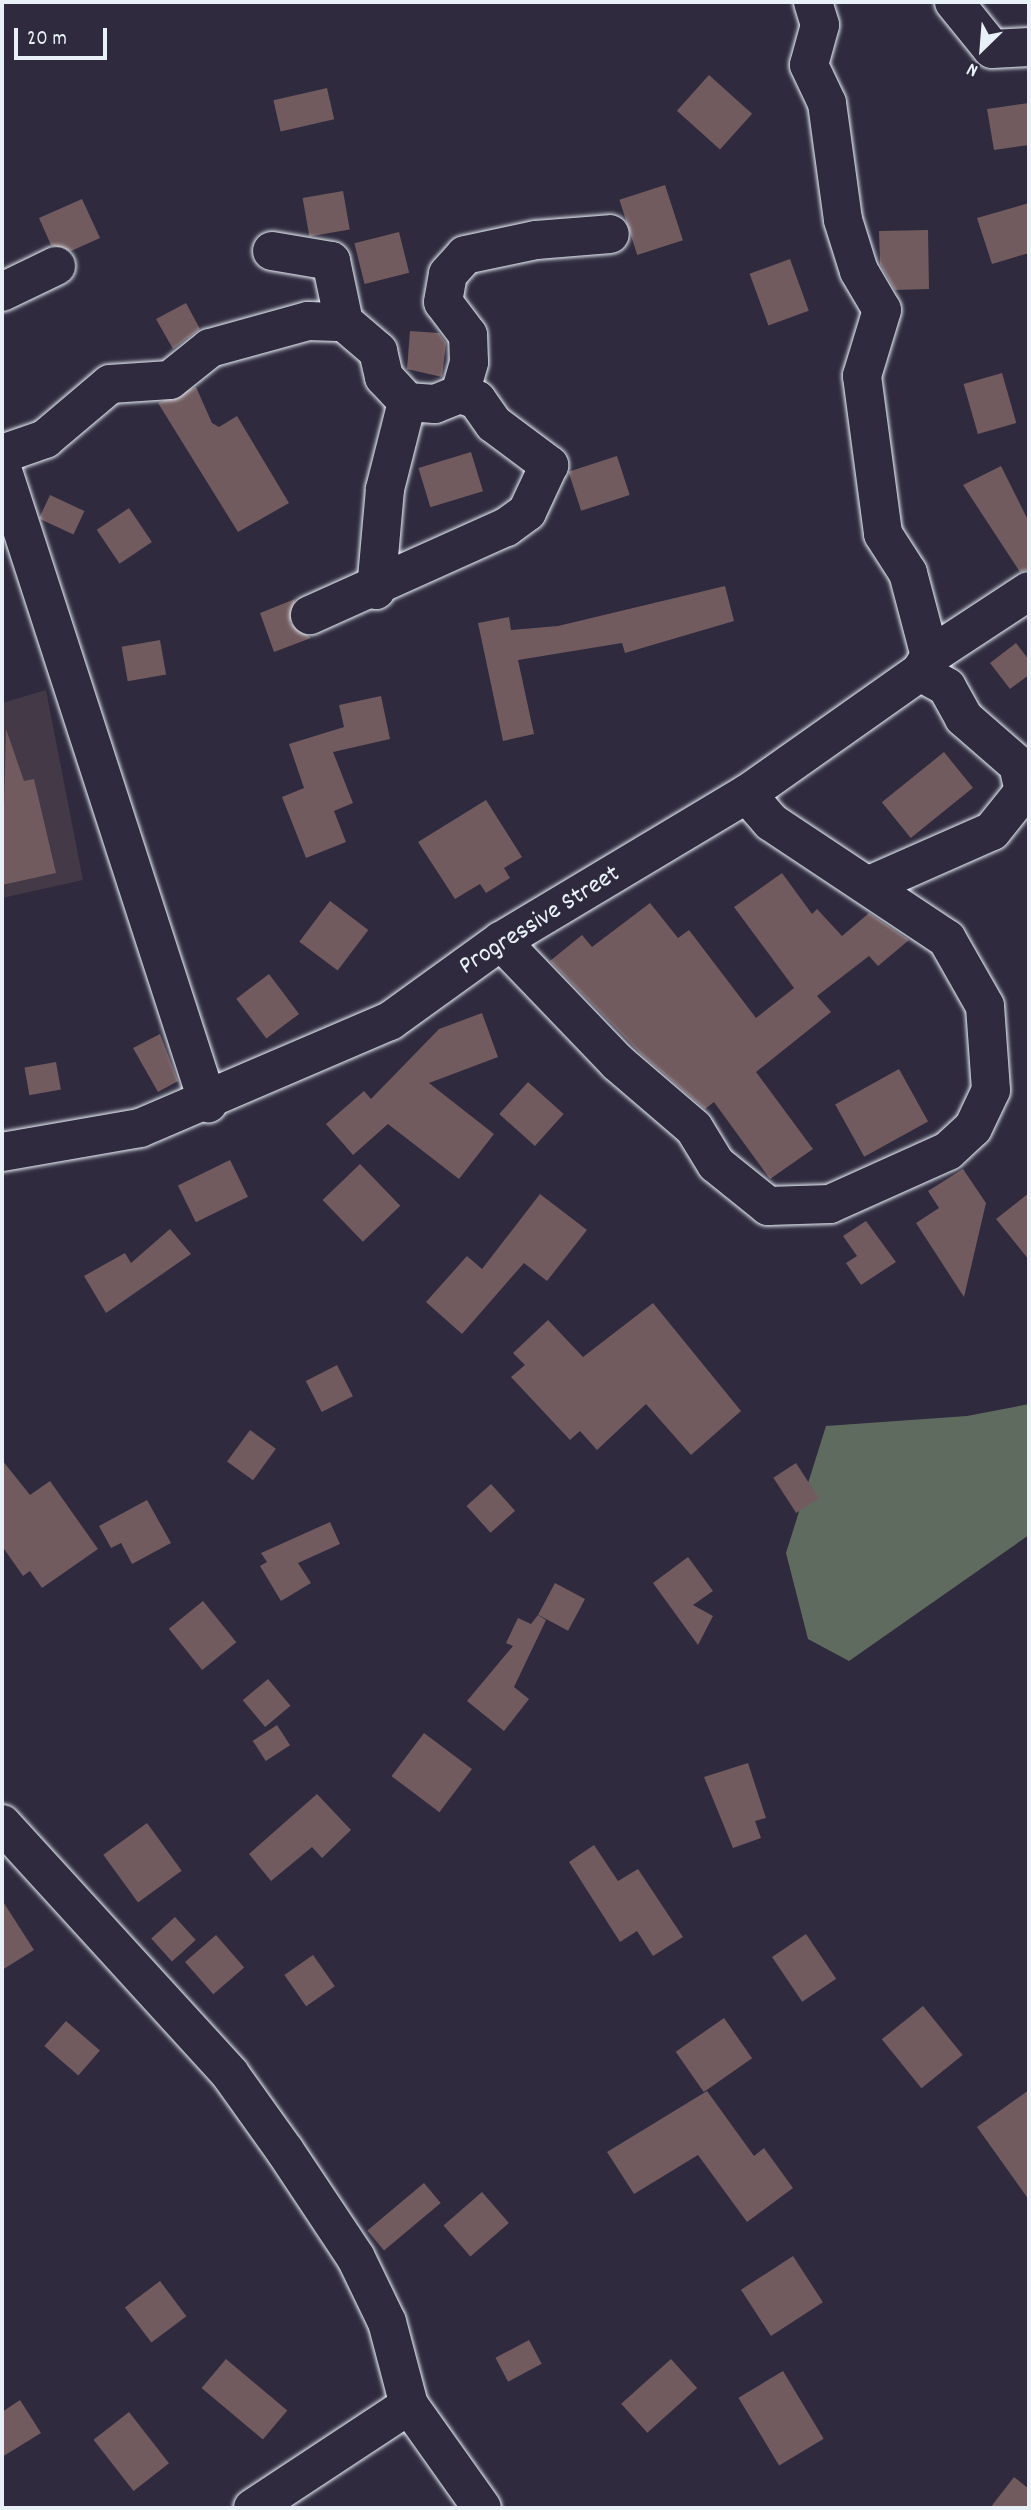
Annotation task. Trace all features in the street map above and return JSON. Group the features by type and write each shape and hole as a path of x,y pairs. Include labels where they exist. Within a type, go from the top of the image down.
{"street":[{"path":"814,2 820,25 808,65 827,103 843,220 859,271 882,310 862,376 883,534 908,573 925,664 947,687 964,718 1018,765 1024,790 992,831 872,884"},
{"path":"954,2 992,49 1029,47"},
{"path":"460,394 469,362 468,335 443,302 448,274 465,255 536,240 610,234"},
{"path":"272,251 331,261 344,322 377,351 384,377 407,402 435,404 460,394 477,400 494,424 549,465 527,512 376,590 310,615"},
{"path":"2,292 56,266"},
{"path":"2,454 45,439 110,384 170,380 210,348 261,331 308,321 344,322"},
{"path":"376,590 385,489 407,402"},
{"path":"2,468 208,1102"},
{"name":"Progressive Street","path":"2,1152 140,1128 208,1102 390,1021 501,941 747,794 1029,591"},
{"path":"501,941 617,1062 694,1128 716,1164 768,1206 830,1204 948,1151 973,1128 991,1090 985,1006 947,939 872,884 771,822 747,794"},
{"path":"2,1824 230,2074 285,2151 361,2269 387,2322 409,2405 482,2508"},
{"path":"253,2508 409,2405"}],"shaded area":[{"path":"46,690 83,880 2,898 2,703"}],"green space":[{"path":"1029,1404 1029,1535 849,1661 808,1639 786,1553 826,1426 967,1416"}],"building":[{"path":"709,75 752,114 720,149 677,111"},
{"path":"327,88 334,119 281,132 273,100"},
{"path":"1029,103 1029,145 994,150 987,109"},
{"path":"665,185 683,240 637,255 619,200"},
{"path":"343,191 350,229 309,237 303,198"},
{"path":"82,199 100,238 71,251 51,245 39,218"},
{"path":"1029,203 1029,253 992,264 977,218"},
{"path":"928,230 929,289 895,290 880,264 879,231"},
{"path":"399,232 409,273 365,284 354,243"},
{"path":"790,259 809,311 768,325 750,274"},
{"path":"186,303 200,329 173,349 156,319"},
{"path":"410,331 439,333 446,343 442,377 407,369"},
{"path":"1002,373 1016,423 978,434 964,384"},
{"path":"196,387 212,423 219,427 237,416 289,503 238,532 158,403"},
{"path":"471,452 483,491 430,507 418,468"},
{"path":"617,456 630,495 581,511 568,472"},
{"path":"1001,466 1029,522 1029,569 1020,572 963,485"},
{"path":"50,495 84,511 73,535 39,519"},
{"path":"129,508 152,542 120,564 97,530"},
{"path":"725,586 734,621 625,653 622,643 518,660 534,734 503,741 478,623 509,617 511,630 558,626"},
{"path":"295,599 290,623 311,638 274,652 260,613"},
{"path":"160,640 166,674 128,681 122,647"},
{"path":"1016,643 1029,660 1029,675 1010,689 990,663"},
{"path":"381,696 390,739 333,752 353,803 334,811 346,842 306,858 282,797 304,788 289,744 344,727 339,705"},
{"path":"6,729 24,781 34,779 56,873 2,885"},
{"path":"944,752 973,788 911,838 882,802"},
{"path":"486,800 522,857 504,868 510,878 486,893 480,884 455,899 418,842"},
{"path":"782,873 812,914 817,909 842,936 869,913 909,940 878,966 869,956 817,996 831,1012 756,1072 813,1149 770,1179 714,1102 705,1109 641,1054 550,961 582,935 592,947 650,903 678,938 689,930 756,1018 794,988 734,907"},
{"path":"330,901 368,930 338,971 299,942"},
{"path":"269,974 299,1014 266,1039 236,999"},
{"path":"482,1013 498,1057 429,1083 494,1134 459,1179 388,1124 353,1155 326,1124 364,1091 371,1099 439,1029"},
{"path":"160,1034 178,1081 158,1092 133,1048"},
{"path":"56,1062 61,1090 29,1095 24,1068"},
{"path":"899,1069 928,1121 864,1157 835,1104"},
{"path":"528,1082 564,1114 535,1146 499,1114"},
{"path":"230,1160 248,1197 196,1222 178,1185"},
{"path":"360,1164 400,1206 363,1242 323,1200"},
{"path":"963,1169 986,1203 964,1297 916,1223 939,1208 928,1191"},
{"path":"1029,1193 1029,1260 996,1219"},
{"path":"540,1194 587,1230 547,1281 524,1263 462,1334 426,1302 467,1256 482,1269"},
{"path":"866,1221 896,1262 861,1285 846,1263 857,1256 843,1236"},
{"path":"170,1229 191,1254 106,1313 84,1276 125,1253 131,1263"},
{"path":"653,1303 741,1411 691,1455 646,1404 597,1450 580,1431 570,1440 511,1377 525,1365 513,1353 548,1320 583,1357"},
{"path":"337,1365 353,1396 322,1412 306,1381"},
{"path":"250,1430 276,1449 253,1480 227,1462"},
{"path":"2,1460 30,1495 50,1481 98,1549 42,1588 30,1571 23,1576 2,1546"},
{"path":"796,1463 819,1498 796,1513 773,1478"},
{"path":"491,1484 515,1511 491,1533 466,1506"},
{"path":"147,1500 171,1543 132,1564 121,1543 111,1548 99,1526"},
{"path":"330,1522 340,1544 298,1563 311,1583 281,1601 260,1566 267,1562 261,1553"},
{"path":"688,1557 713,1591 693,1605 713,1616 698,1645 653,1583"},
{"path":"555,1583 585,1599 568,1631 538,1615"},
{"path":"203,1601 236,1642 202,1670 169,1629"},
{"path":"538,1615 546,1620 514,1687 529,1699 504,1731 467,1701 513,1646 506,1643 518,1618 531,1624"},
{"path":"268,1679 290,1706 265,1727 243,1700"},
{"path":"277,1725 290,1745 266,1761 253,1741"},
{"path":"424,1733 472,1769 439,1812 392,1776"},
{"path":"748,1763 766,1818 755,1821 761,1838 733,1848 704,1777"},
{"path":"317,1794 351,1830 322,1858 312,1847 271,1881 249,1854"},
{"path":"147,1823 182,1871 138,1902 103,1855"},
{"path":"594,1845 618,1881 638,1869 683,1937 653,1956 637,1931 620,1942 569,1862"},
{"path":"2,1900 34,1950 2,1970"},
{"path":"175,1917 196,1940 172,1961 151,1938"},
{"path":"806,1934 836,1979 802,2002 772,1957"},
{"path":"216,1935 244,1967 213,1994 185,1962"},
{"path":"313,1955 335,1986 306,2006 284,1975"},
{"path":"923,2006 963,2055 921,2088 882,2039"},
{"path":"724,2018 752,2058 704,2092 676,2052"},
{"path":"66,2021 100,2051 78,2075 44,2046"},
{"path":"1029,2090 1029,2200 977,2127"},
{"path":"707,2091 754,2156 764,2148 793,2188 747,2222 698,2155 634,2194 607,2152"},
{"path":"424,2183 441,2203 384,2250 367,2231"},
{"path":"482,2192 509,2223 470,2256 444,2225"},
{"path":"793,2256 823,2302 771,2336 741,2290"},
{"path":"160,2281 186,2316 151,2343 125,2307"},
{"path":"529,2340 542,2364 508,2382 495,2358"},
{"path":"226,2359 287,2410 263,2440 202,2388"},
{"path":"671,2359 697,2388 647,2433 621,2404"},
{"path":"783,2371 824,2439 779,2465 738,2398"},
{"path":"20,2400 41,2433 2,2457 2,2412"},
{"path":"129,2412 169,2463 134,2491 94,2440"},
{"path":"1014,2477 1029,2489 1029,2508 990,2508"}]}
